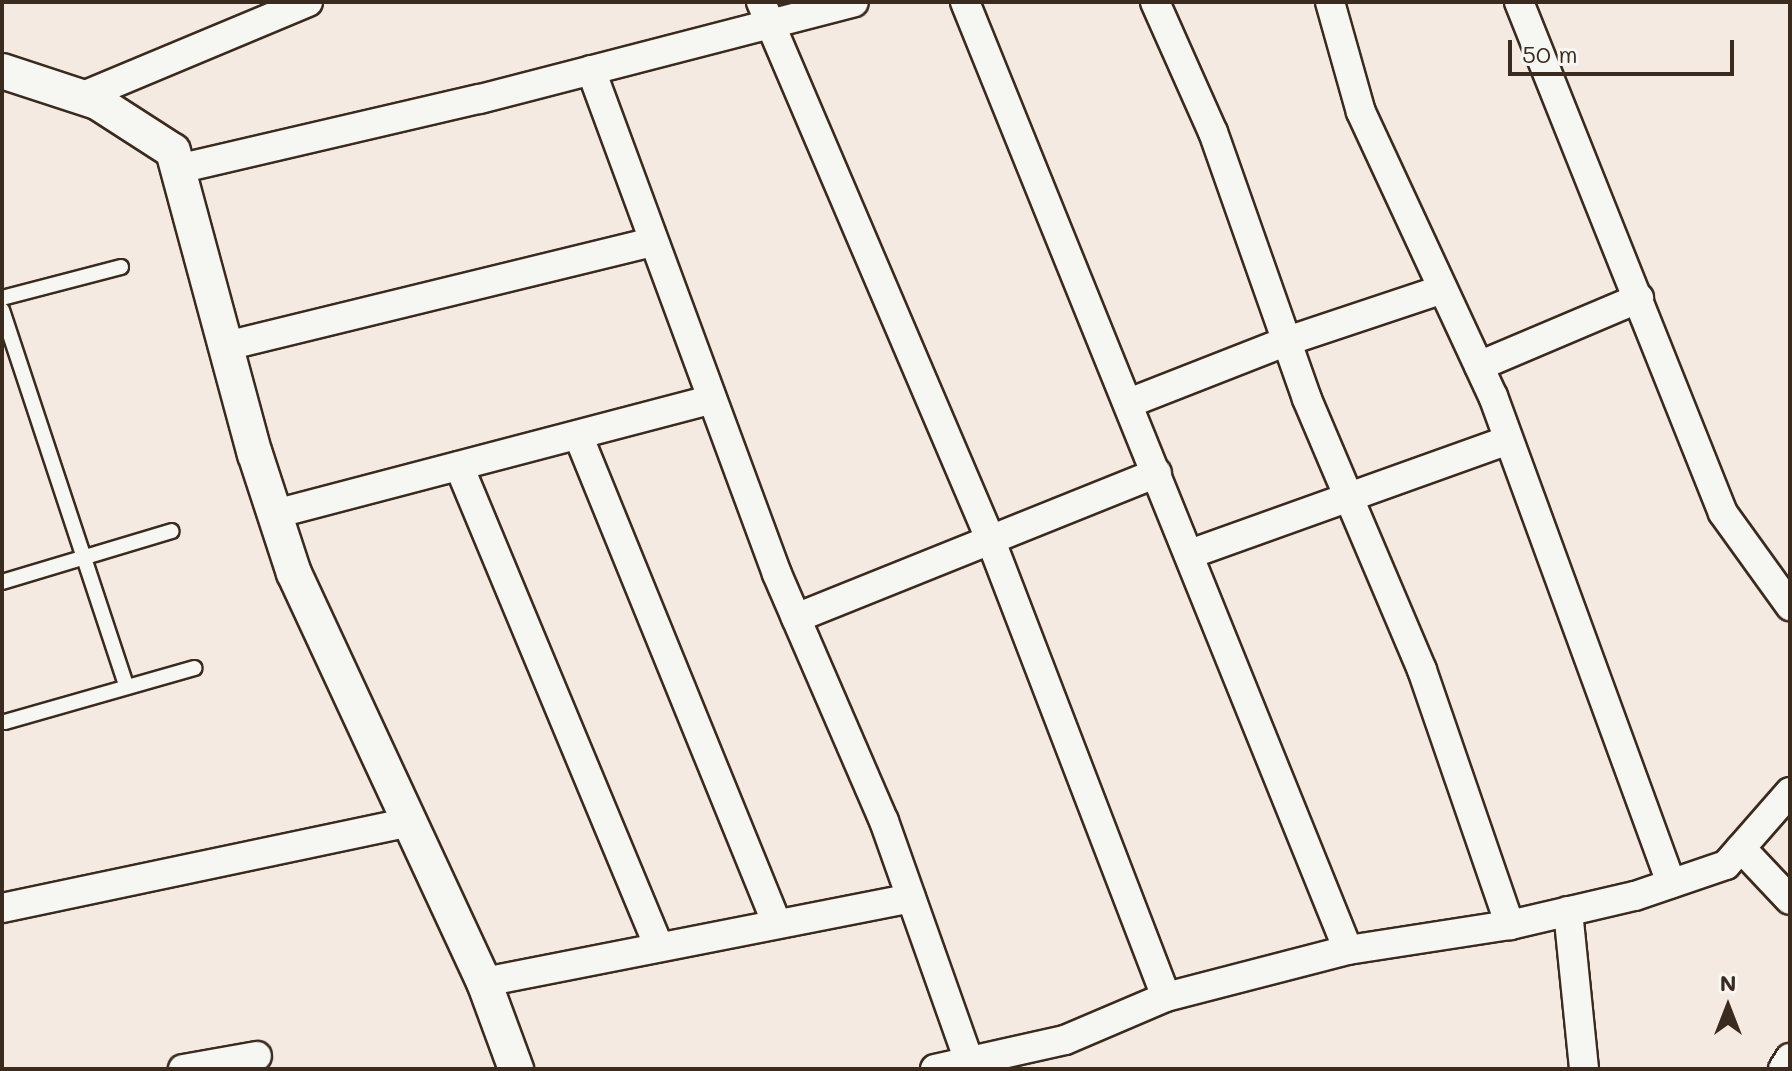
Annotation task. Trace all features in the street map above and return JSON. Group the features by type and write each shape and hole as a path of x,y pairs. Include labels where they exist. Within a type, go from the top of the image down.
{"street":[{"path":"81,97 308,2"},
{"path":"178,169 591,70 765,12 854,2"},
{"path":"965,2 1348,950"},
{"path":"1155,2 1213,132 1287,341 1422,670 1510,925"},
{"path":"1330,2 1361,112 1479,366 1671,883"},
{"path":"1519,2 1723,513 1790,606"},
{"path":"765,12 991,541 1166,997"},
{"path":"591,70 711,400 796,618 884,821 971,1066"},
{"path":"3,73 97,102 173,151 226,346 294,573 407,823 484,982 516,1069"},
{"path":"226,346 653,242"},
{"path":"1129,403 1287,341 1443,289"},
{"path":"1479,366 1639,298"},
{"path":"275,514 711,400"},
{"path":"578,435 777,924"},
{"path":"1190,554 1508,440"},
{"path":"459,466 659,947"},
{"path":"796,618 1157,473"},
{"path":"935,1069 971,1066 1065,1040 1166,997 1348,950 1510,925 1671,883 1726,865 1790,792"},
{"path":"2,908 407,823"},
{"path":"1741,848 1790,900"},
{"path":"484,982 911,898"},
{"path":"1568,911 1584,1069"},
{"path":"183,1069 257,1056"},
{"path":"1783,1069 1790,1058"}],"lane":[{"path":"2,298 121,267"},
{"path":"2,310 127,687"},
{"path":"2,582 172,531"},
{"path":"5,722 194,668"}]}
